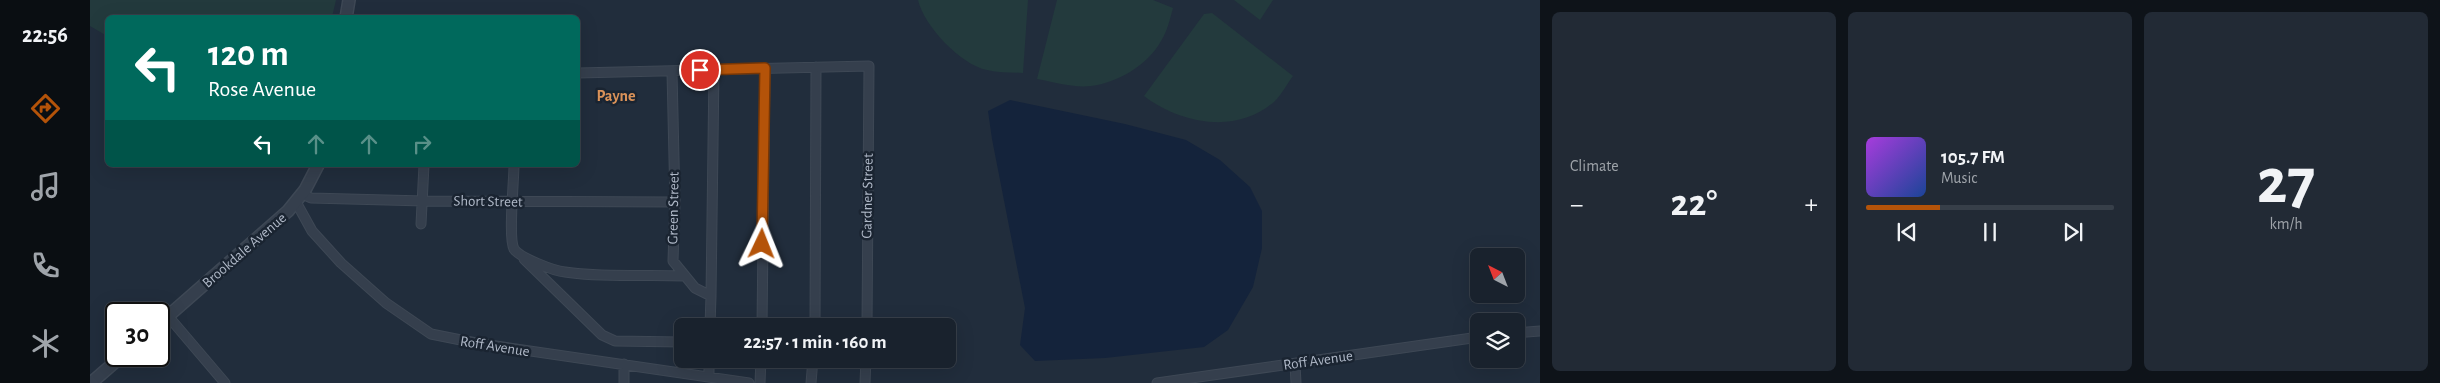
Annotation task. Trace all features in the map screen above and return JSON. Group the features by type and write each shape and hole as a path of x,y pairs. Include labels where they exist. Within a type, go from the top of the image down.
{"street":[{"path":"346,15 349,0"},
{"name":"Gardner Street","path":"816,67 869,66 866,318"},
{"path":"580,73 816,67 815,318"},
{"path":"762,318 765,68"},
{"path":"710,318 714,69"},
{"name":"Green Street","path":"672,72 675,202 673,261 695,288 711,296"},
{"name":"Brookdale Avenue","path":"170,314 299,198 317,167"},
{"path":"421,224 424,201 424,167"},
{"path":"514,167 513,247 517,252 602,334 616,341 674,342"},
{"name":"Short Street","path":"299,198 424,201 675,202"},
{"name":"Roff Avenue","path":"299,198 321,242 341,263 386,303 431,334 476,343 749,383"},
{"path":"517,252 546,267 565,272 684,276"},
{"path":"170,318 225,383"},
{"path":"1525,332 1540,331"},
{"name":"Roff Avenue","path":"1157,383 1470,338"},
{"path":"624,364 624,383"},
{"path":"1294,364 1296,383"},
{"path":"91,383 109,367"},
{"path":"709,368 709,377"},
{"path":"760,383 761,368"},
{"path":"811,383 812,368"},
{"path":"865,383 866,368"}],"green space":[{"path":"90,0 336,0 332,15 105,15 105,35 90,26"},
{"path":"918,0 1028,0 1023,73 987,70 966,61 955,53 936,32 928,21"},
{"path":"1057,0 1153,0 1173,8 1163,37 1155,50 1140,65 1111,81 1091,86 1077,86 1037,79"},
{"path":"1234,0 1273,0 1260,20"},
{"path":"1212,13 1293,76 1275,101 1260,112 1244,119 1210,122 1192,119 1159,106 1144,96 1204,14"}],"water":[{"path":"1010,100 1125,124 1186,140 1220,160 1250,187 1262,211 1262,248 1253,287 1228,330 1204,347 1105,358 1035,361 1020,345 1025,308 988,111"}],"district":[{"name":"Payne","path":"616,95"}],"route":[{"path":"700,70 765,68 762,244"}]}
